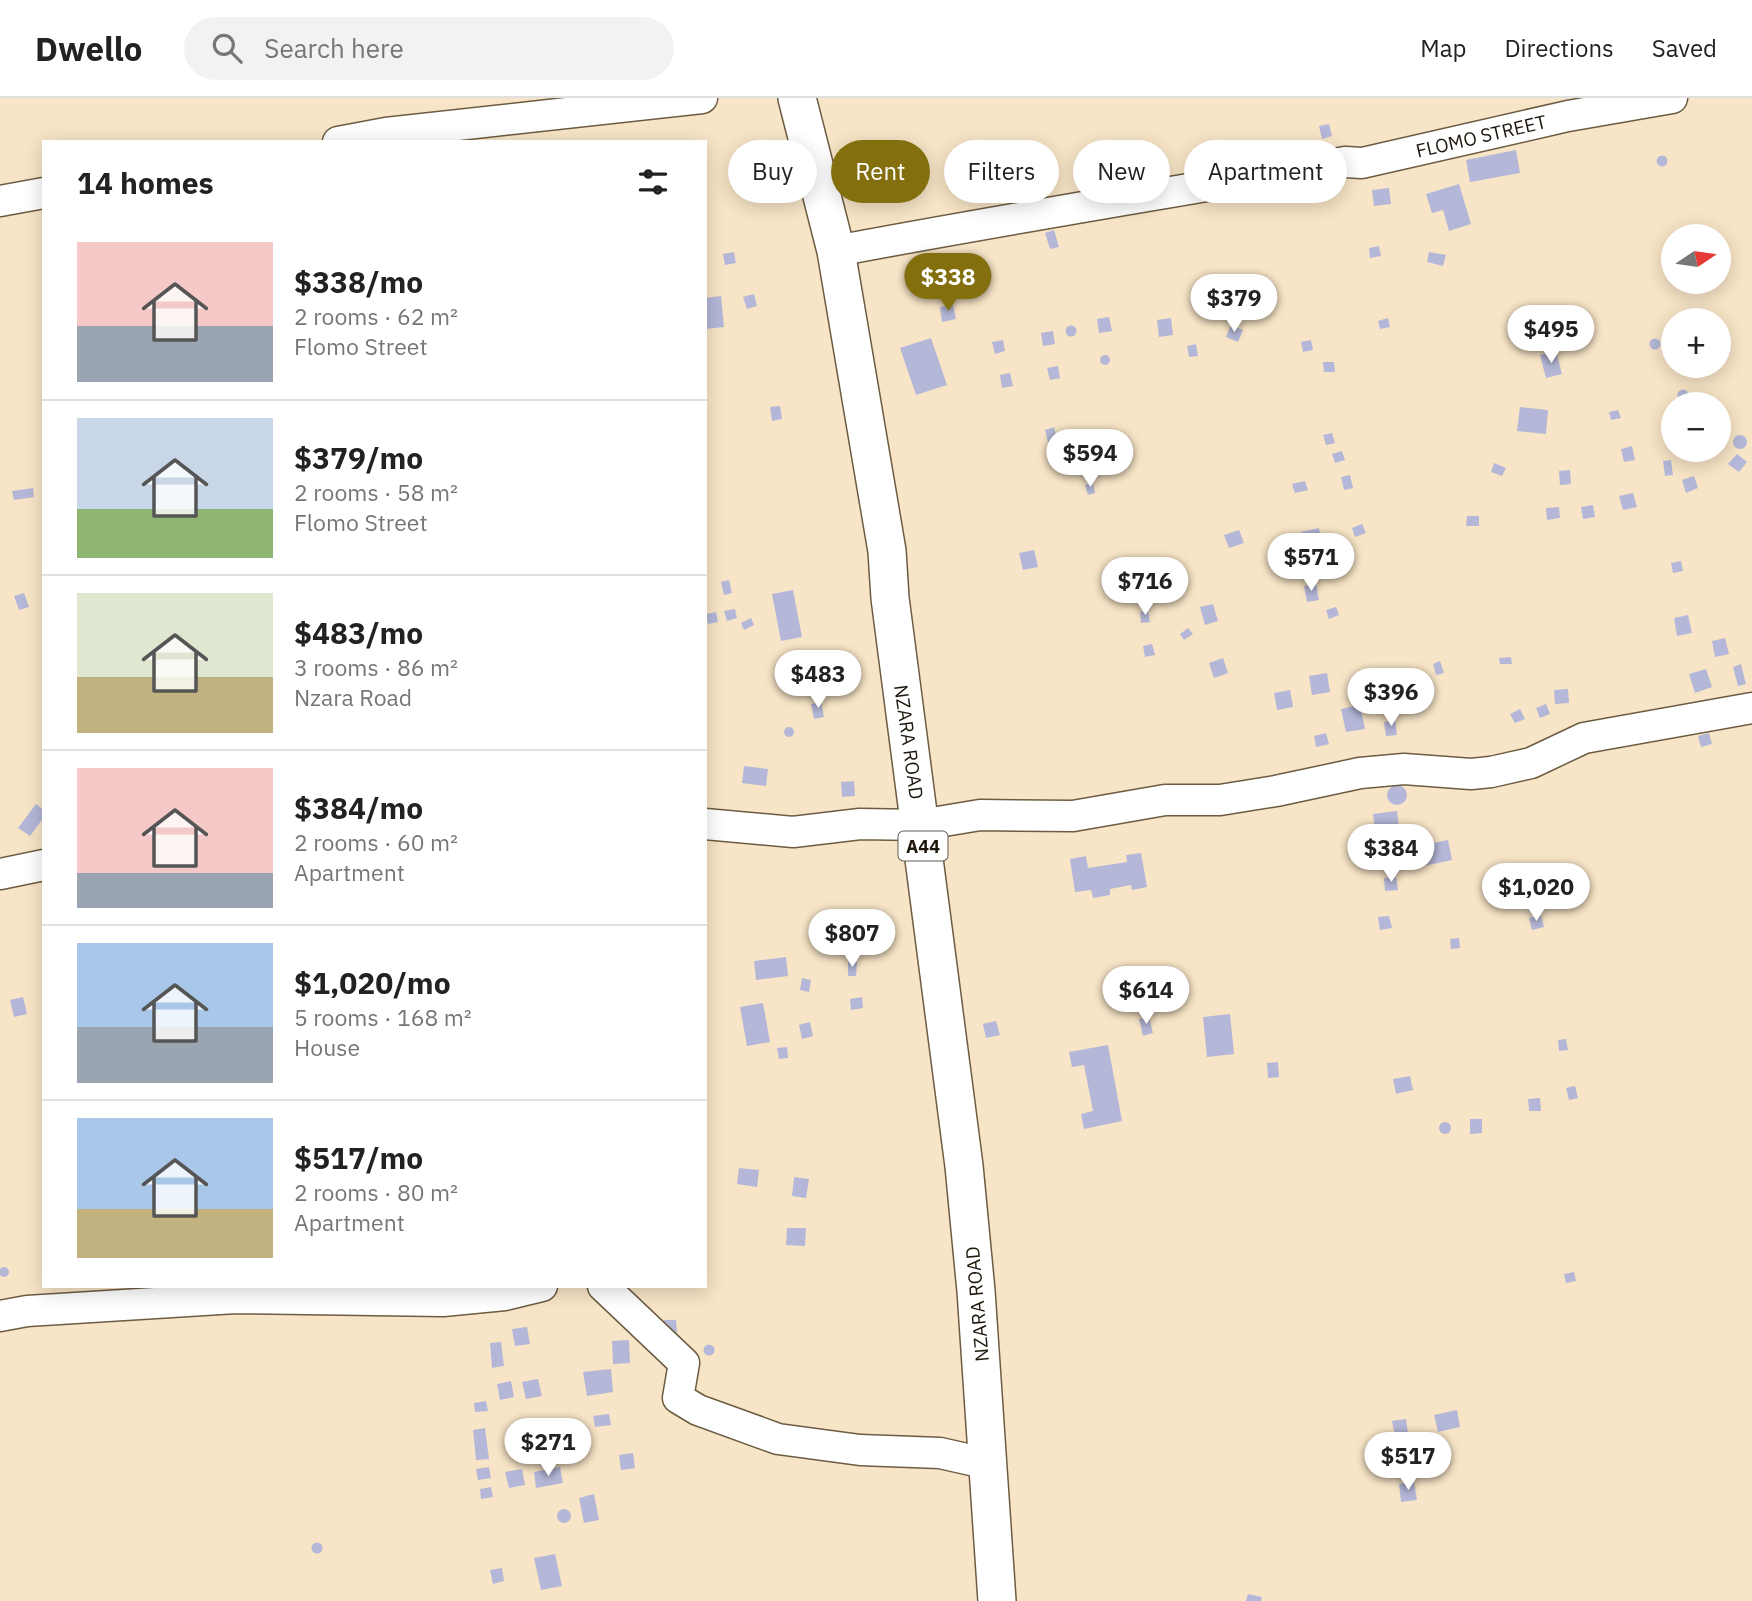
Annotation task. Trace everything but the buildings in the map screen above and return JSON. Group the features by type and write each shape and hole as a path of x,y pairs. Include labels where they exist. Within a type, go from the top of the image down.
{"main road":[{"name":"NZARA ROAD","path":"797,98 836,251 887,551 890,598 964,1166 976,1291 997,1601"}],"street":[{"path":"349,140 386,133 702,98"},
{"name":"FLOMO STREET","path":"836,251 986,222 1099,206 1345,162 1362,163 1568,116 1672,98"},
{"path":"0,201 42,193"},
{"path":"707,824 793,832 860,824 920,825 980,815 1073,816 1165,800 1220,800 1360,773 1404,769 1471,774 1491,772 1531,763 1584,738 1752,708"},
{"path":"0,874 42,865"},
{"path":"0,1316 27,1311 236,1298 443,1301 505,1295 534,1288"},
{"path":"605,1288 684,1363 678,1398 698,1410 779,1439 860,1450 940,1452 989,1464"}]}
